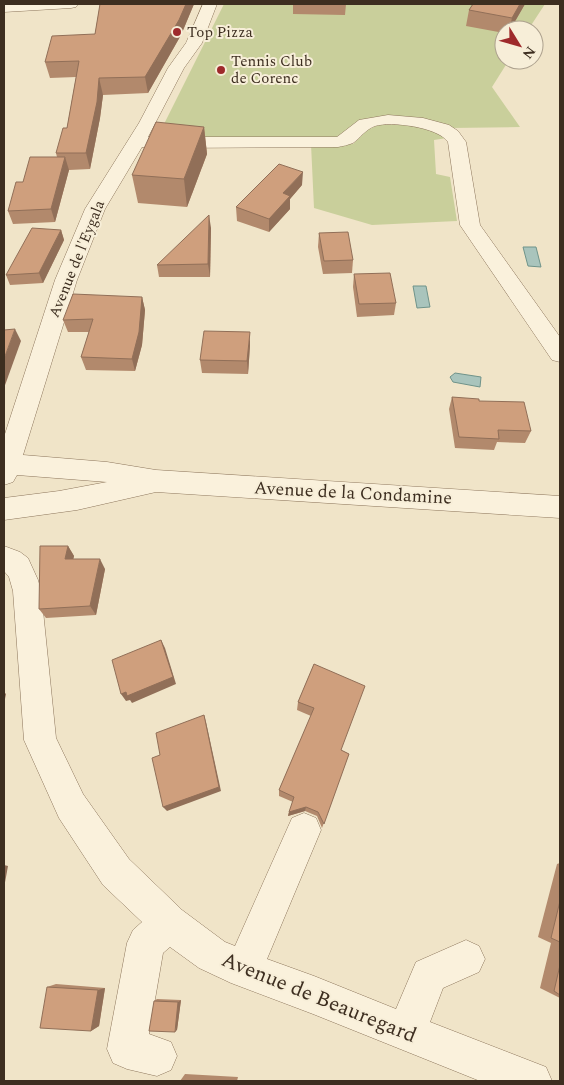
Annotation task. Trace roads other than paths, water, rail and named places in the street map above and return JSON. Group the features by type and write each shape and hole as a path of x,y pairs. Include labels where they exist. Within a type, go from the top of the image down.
{"street":[{"path":"4,8 71,4"},
{"name":"Avenue de l'Eygala","path":"6,469 66,280 95,210 112,178 138,141 153,115 169,80 194,43 210,4"},
{"path":"138,141 160,143 338,142 346,141 369,122 385,120 424,124 452,134 457,142 470,225 560,354"},
{"name":"Avenue de la Condamine","path":"6,469 107,472 156,481 557,503"},
{"name":"Avenue de la Condamine","path":"4,509 51,505 100,496 156,481"},
{"name":"Avenue de Beauregard","path":"4,558 13,561 22,571 26,591 40,740 71,806 116,872 169,923 212,955 244,970 314,995 406,1033 532,1081"},
{"path":"244,970 304,830"},
{"path":"157,1056 127,1049 146,943 169,923"},
{"path":"406,1033 429,975 466,959"}],"water":[{"path":"523,247 536,247 541,267 528,266"},
{"path":"413,286 426,286 430,307 417,308"},
{"path":"455,373 481,377 480,387 453,382 450,377"}],"place":[{"name":"Top Pizza","path":"177,32"},
{"name":"Tennis Club de Corenc","path":"221,70"}]}
